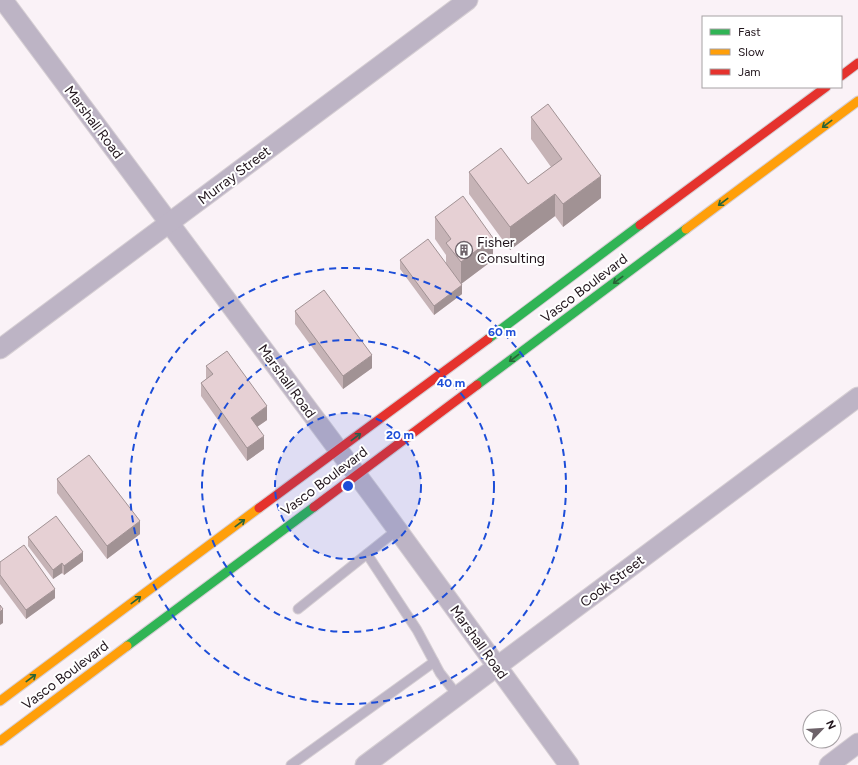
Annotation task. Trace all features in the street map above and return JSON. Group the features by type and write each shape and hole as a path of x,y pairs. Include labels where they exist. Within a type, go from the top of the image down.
{"main road":[{"path":"842,75 858,63"},
{"name":"Vasco Boulevard","path":"0,701 825,88"},
{"name":"Vasco Boulevard","path":"0,741 858,101"}],"street":[{"name":"Murray Street","path":"0,349 468,0"},
{"name":"Marshall Road","path":"6,4 357,475 569,765"},
{"name":"Cook Street","path":"365,765 858,397"},
{"path":"829,765 858,743"}],"lane":[{"path":"298,609 397,530"},
{"path":"367,554 417,630 434,662 458,696"},
{"path":"291,765 434,662"}],"building":[{"path":"548,104 601,176 563,204 555,194 510,227 469,172 501,148 528,184 562,159 531,117"},
{"path":"463,196 493,238 461,262 446,243 451,239 435,217"},
{"path":"428,239 462,285 434,306 400,260"},
{"path":"324,290 372,355 343,376 295,311"},
{"path":"227,351 267,406 251,418 264,436 247,448 201,383 213,374 206,366"},
{"path":"89,455 140,521 107,546 57,479"},
{"path":"56,516 83,552 64,566 62,563 53,570 28,537"},
{"path":"24,545 55,589 26,610 0,575 0,562"},
{"path":"0,605 3,609 0,612"}],"traffic: fast":[{"path":"488,339 640,225"},
{"path":"477,385 686,229"},
{"path":"127,646 314,507"}],"traffic: slow":[{"path":"686,229 858,101"},
{"path":"0,701 259,508"},
{"path":"0,741 127,646"}],"traffic: jam":[{"path":"842,75 858,63"},
{"path":"640,225 825,88"},
{"path":"259,508 488,339"},
{"path":"314,507 477,385"}],"place":[{"name":"Fisher Consulting","path":"464,250"}]}
